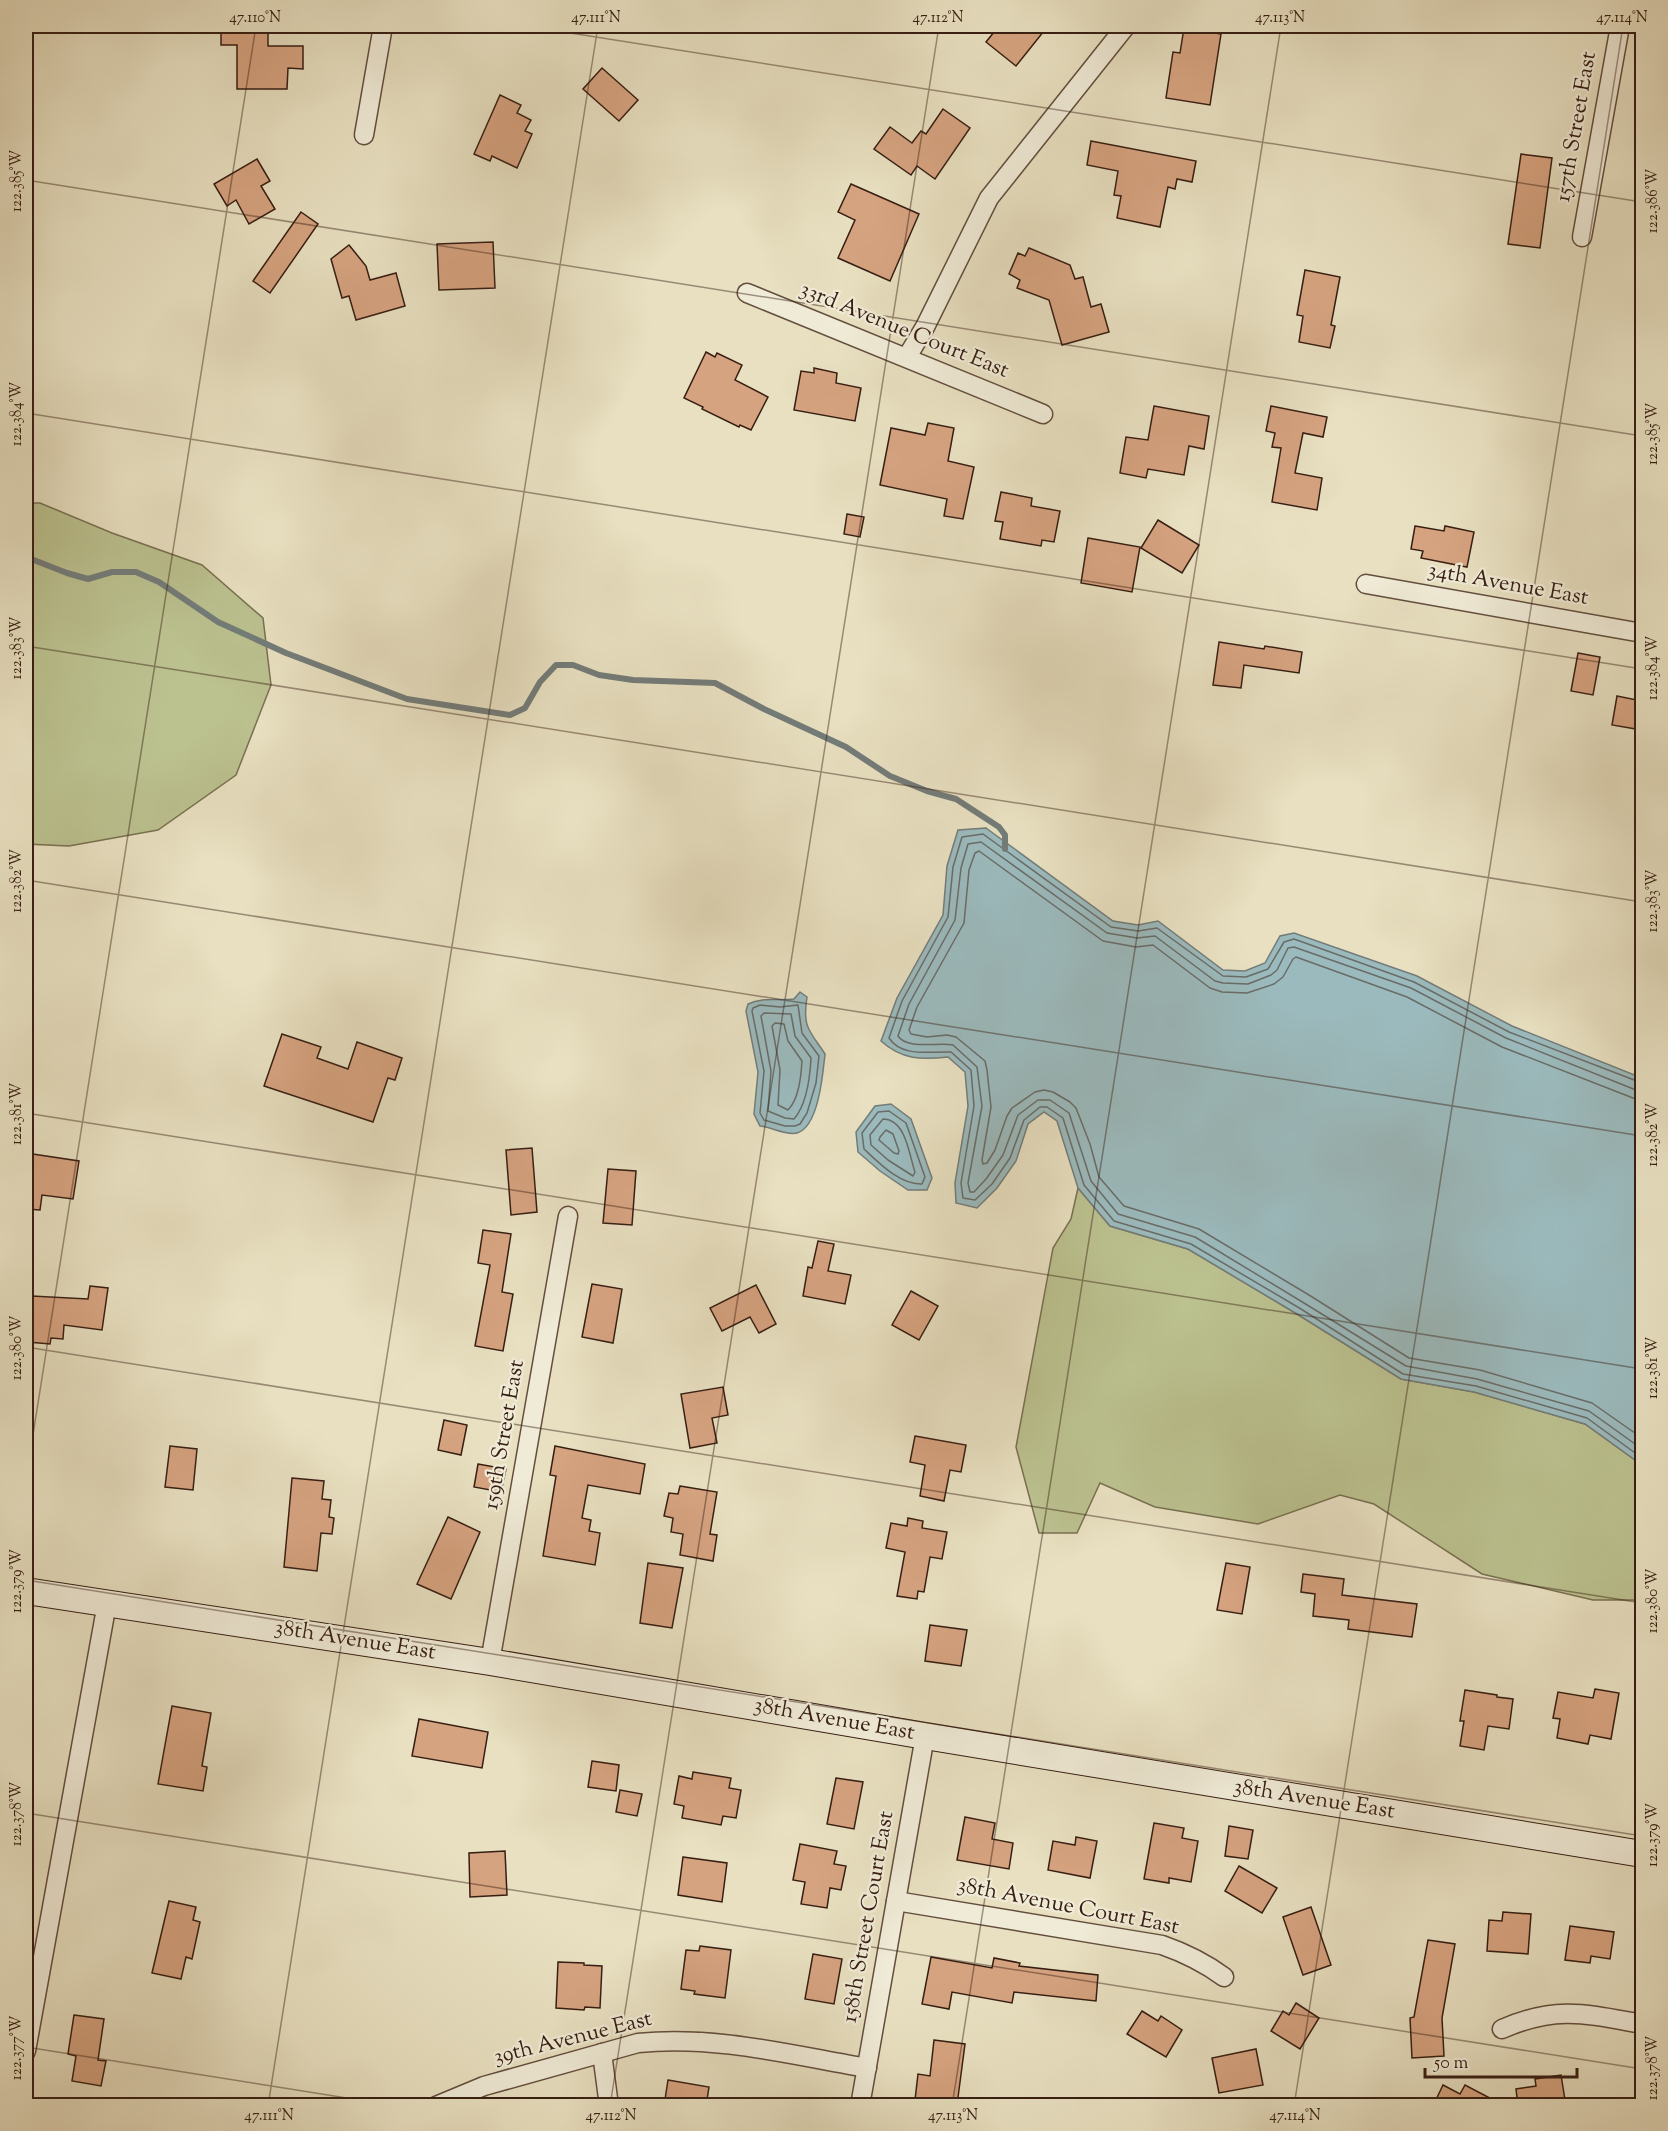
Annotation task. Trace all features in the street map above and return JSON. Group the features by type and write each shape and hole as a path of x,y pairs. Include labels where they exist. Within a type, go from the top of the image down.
{"street":[{"path":"364,135 383,26"},
{"path":"907,357 989,198 1126,26"},
{"name":"157th Street East","path":"1582,237 1620,26"},
{"name":"33rd Avenue Court East","path":"747,293 1043,414"},
{"name":"34th Avenue East","path":"1366,584 1642,633"},
{"name":"159th Street East","path":"490,1662 568,1216"},
{"name":"38th Avenue East","path":"26,1591 490,1662 1642,1854"},
{"path":"26,2051 107,1603"},
{"name":"158th Street Court East","path":"860,2106 925,1736"},
{"name":"38th Avenue Court East","path":"896,1900 1162,1945 1208,1965 1224,1977"},
{"path":"1502,2029 1517,2022 1558,2013 1578,2012 1642,2024"},
{"name":"39th Avenue East","path":"436,2106 484,2086 638,2043 687,2040 728,2044 867,2068"},
{"path":"602,2053 609,2106"}],"green space":[{"path":"26,503 40,503 112,533 202,565 263,618 271,685 236,775 158,830 69,846 26,844"},
{"path":"1078,1188 1110,1226 1188,1249 1401,1379 1474,1392 1585,1424 1642,1465 1642,1600 1593,1600 1482,1574 1374,1504 1340,1495 1258,1524 1155,1507 1100,1483 1077,1533 1039,1533 1016,1447 1053,1248 1071,1219"}],"water":[{"path":"986,828 1113,921 1138,925 1158,921 1223,970 1245,971 1265,963 1280,936 1294,933 1417,976 1512,1026 1642,1078 1642,1465 1585,1424 1474,1392 1401,1379 1188,1249 1110,1226 1078,1188 1057,1121 1044,1112 1028,1124 1016,1161 997,1188 977,1208 956,1203 955,1183 968,1106 965,1072 948,1057 913,1057 897,1052 881,1041 897,998 943,915 947,866 958,830"},
{"path":"800,992 807,997 808,1028 825,1054 818,1098 810,1121 804,1129 797,1133 788,1133 760,1126 754,1114 758,1072 746,1011 748,1004 765,1000 794,999"},
{"path":"891,1104 911,1119 932,1178 927,1190 908,1190 880,1171 858,1152 856,1132 875,1106"}],"building":[{"path":"221,26 268,26 268,46 303,46 303,69 288,68 287,89 237,89 237,45 221,45"},
{"path":"999,26 1048,26 1016,66 986,42"},
{"path":"1184,28 1221,34 1210,105 1166,98 1173,52 1180,53"},
{"path":"602,68 638,100 619,121 583,89"},
{"path":"500,95 521,105 517,113 531,120 525,131 532,134 517,168 492,156 490,161 474,154"},
{"path":"943,109 970,128 935,179 917,166 911,175 874,149 890,127 912,143 921,131 926,134"},
{"path":"1091,141 1196,161 1192,182 1177,179 1175,189 1168,187 1160,227 1117,218 1121,196 1114,195 1118,171 1087,165"},
{"path":"1521,154 1552,158 1540,248 1508,244"},
{"path":"257,159 270,181 261,186 275,209 249,224 236,200 227,206 214,184"},
{"path":"851,184 919,214 890,281 838,258 855,220 838,212"},
{"path":"301,212 318,224 270,293 253,281"},
{"path":"493,242 495,288 439,290 437,244"},
{"path":"349,245 366,266 370,280 396,273 405,306 356,320 349,296 342,298 331,259"},
{"path":"1029,248 1070,265 1075,279 1083,277 1091,307 1101,304 1109,332 1062,345 1049,300 1017,288 1020,280 1009,274 1018,253 1025,256"},
{"path":"1305,270 1340,277 1331,325 1335,326 1330,348 1299,342 1303,316 1297,315"},
{"path":"706,352 715,357 717,353 742,365 735,380 768,397 751,430 740,425 739,427 684,398"},
{"path":"814,368 837,373 836,383 861,388 855,421 794,410 801,371 814,373"},
{"path":"1154,406 1209,416 1204,449 1189,446 1184,475 1148,469 1146,478 1120,473 1126,437 1148,440"},
{"path":"1271,406 1327,417 1323,437 1303,433 1295,473 1322,478 1317,510 1272,502 1281,448 1272,447 1275,433 1266,431"},
{"path":"928,423 954,428 948,461 974,467 963,519 944,516 947,499 880,485 891,428 925,435"},
{"path":"1001,492 1032,498 1031,506 1060,511 1054,542 1042,540 1041,546 1000,539 1003,522 995,521"},
{"path":"847,514 864,517 860,537 844,534"},
{"path":"1158,520 1199,545 1182,573 1141,548"},
{"path":"1415,526 1444,531 1445,526 1474,532 1467,567 1421,558 1423,551 1411,549"},
{"path":"1088,538 1140,547 1132,592 1081,583"},
{"path":"1219,642 1302,652 1299,673 1244,665 1241,688 1213,685"},
{"path":"1578,653 1600,657 1593,695 1571,691"},
{"path":"1617,696 1642,701 1642,730 1612,725"},
{"path":"282,1034 321,1047 317,1058 348,1069 357,1042 402,1058 395,1080 388,1078 373,1122 264,1086"},
{"path":"532,1148 537,1212 511,1215 506,1150"},
{"path":"26,1153 79,1161 73,1199 42,1195 40,1210 26,1209"},
{"path":"608,1169 636,1171 632,1225 603,1223"},
{"path":"483,1230 511,1234 502,1292 513,1294 503,1351 475,1346 490,1265 478,1263"},
{"path":"818,1241 834,1244 828,1271 851,1275 845,1304 803,1296 808,1267 812,1268"},
{"path":"592,1284 622,1289 613,1343 582,1337"},
{"path":"756,1285 776,1324 759,1333 750,1317 722,1331 710,1308"},
{"path":"90,1286 108,1288 102,1330 64,1325 63,1339 51,1338 50,1344 28,1342 32,1296 88,1299"},
{"path":"911,1291 938,1306 919,1340 892,1325"},
{"path":"723,1387 728,1415 712,1418 717,1443 690,1448 681,1394"},
{"path":"444,1420 467,1425 461,1455 438,1450"},
{"path":"915,1436 966,1445 961,1472 950,1470 944,1501 920,1496 925,1465 910,1462"},
{"path":"170,1446 197,1449 193,1490 165,1487"},
{"path":"555,1446 645,1464 640,1494 588,1485 582,1518 591,1520 589,1531 600,1533 595,1565 543,1556 556,1476 550,1475"},
{"path":"478,1464 506,1469 501,1492 474,1487"},
{"path":"292,1478 324,1481 322,1499 331,1500 329,1517 334,1518 332,1534 321,1533 317,1571 284,1567"},
{"path":"680,1486 717,1492 710,1534 717,1535 713,1561 680,1555 683,1534 671,1532 673,1518 664,1516 669,1493 678,1494"},
{"path":"448,1517 480,1532 451,1599 417,1584"},
{"path":"908,1518 923,1521 922,1528 947,1532 942,1559 930,1557 924,1592 918,1591 917,1599 897,1596 905,1552 886,1548 891,1523 907,1526"},
{"path":"648,1563 683,1568 672,1628 640,1623"},
{"path":"1226,1563 1250,1567 1242,1614 1217,1610"},
{"path":"1303,1574 1344,1579 1342,1595 1417,1604 1412,1637 1348,1629 1349,1620 1313,1616 1315,1594 1301,1592"},
{"path":"930,1625 967,1630 961,1666 925,1661"},
{"path":"1595,1689 1619,1693 1611,1739 1590,1735 1588,1744 1557,1738 1560,1719 1553,1718 1558,1692 1593,1698"},
{"path":"1465,1690 1513,1699 1509,1729 1488,1726 1484,1750 1460,1746 1464,1721 1460,1721"},
{"path":"172,1706 211,1713 202,1766 207,1767 203,1791 158,1784"},
{"path":"419,1719 488,1732 482,1768 412,1756"},
{"path":"592,1761 619,1765 616,1791 588,1787"},
{"path":"693,1772 731,1778 729,1788 741,1790 736,1818 723,1816 721,1825 682,1818 684,1806 674,1804 679,1776 692,1779"},
{"path":"836,1778 863,1782 854,1829 827,1824"},
{"path":"620,1790 642,1794 637,1816 616,1812"},
{"path":"965,1817 995,1823 992,1839 1013,1843 1009,1869 957,1860"},
{"path":"1154,1823 1184,1828 1182,1838 1198,1841 1191,1882 1169,1878 1169,1883 1144,1879"},
{"path":"1229,1826 1253,1830 1248,1859 1225,1856"},
{"path":"1076,1837 1097,1841 1090,1878 1048,1870 1053,1841 1075,1845"},
{"path":"800,1844 837,1851 834,1864 846,1866 841,1890 830,1888 827,1908 801,1904 805,1882 793,1880"},
{"path":"505,1851 507,1895 470,1897 469,1853"},
{"path":"683,1857 727,1863 722,1902 678,1895"},
{"path":"1239,1866 1277,1888 1262,1913 1225,1891"},
{"path":"169,1901 196,1907 193,1920 200,1922 192,1959 186,1957 181,1979 152,1973"},
{"path":"1311,1907 1331,1965 1303,1975 1283,1917"},
{"path":"1503,1912 1531,1914 1528,1954 1487,1951 1489,1920 1502,1921"},
{"path":"1570,1926 1614,1932 1610,1959 1591,1956 1590,1963 1565,1960"},
{"path":"1428,1940 1455,1944 1442,2018 1444,2056 1412,2058 1410,2018 1414,2017"},
{"path":"700,1946 731,1950 725,1998 694,1994 695,1991 681,1989 686,1950 699,1951"},
{"path":"813,1954 842,1959 834,2004 805,1999"},
{"path":"931,1957 992,1968 994,1958 1020,1963 1019,1966 1098,1975 1096,2001 1014,1992 1012,2003 952,1992 949,2009 922,2004"},
{"path":"558,1962 602,1966 600,2008 585,2007 584,2010 556,2008"},
{"path":"1296,2003 1319,2018 1300,2049 1271,2031 1283,2011 1289,2015"},
{"path":"1142,2011 1158,2021 1161,2016 1182,2030 1166,2057 1127,2034"},
{"path":"74,2015 104,2019 98,2060 106,2061 101,2086 72,2081 76,2056 68,2054"},
{"path":"934,2040 965,2044 957,2105 915,2100 918,2074 930,2076"},
{"path":"1256,2049 1263,2085 1219,2093 1212,2058"},
{"path":"1561,2075 1566,2106 1518,2106 1516,2089 1536,2086 1535,2079"},
{"path":"668,2080 709,2087 706,2106 664,2106"},
{"path":"1443,2085 1460,2094 1465,2085 1505,2106 1433,2106"}],"waterway":[{"path":"26,557 88,579 112,572 136,572 159,582 218,622 286,653 407,699 510,715 525,708 540,682 556,665 573,665 599,675 633,680 715,683 764,709 846,747 890,776 927,791 956,799 999,827 1005,835 1005,849"}]}
